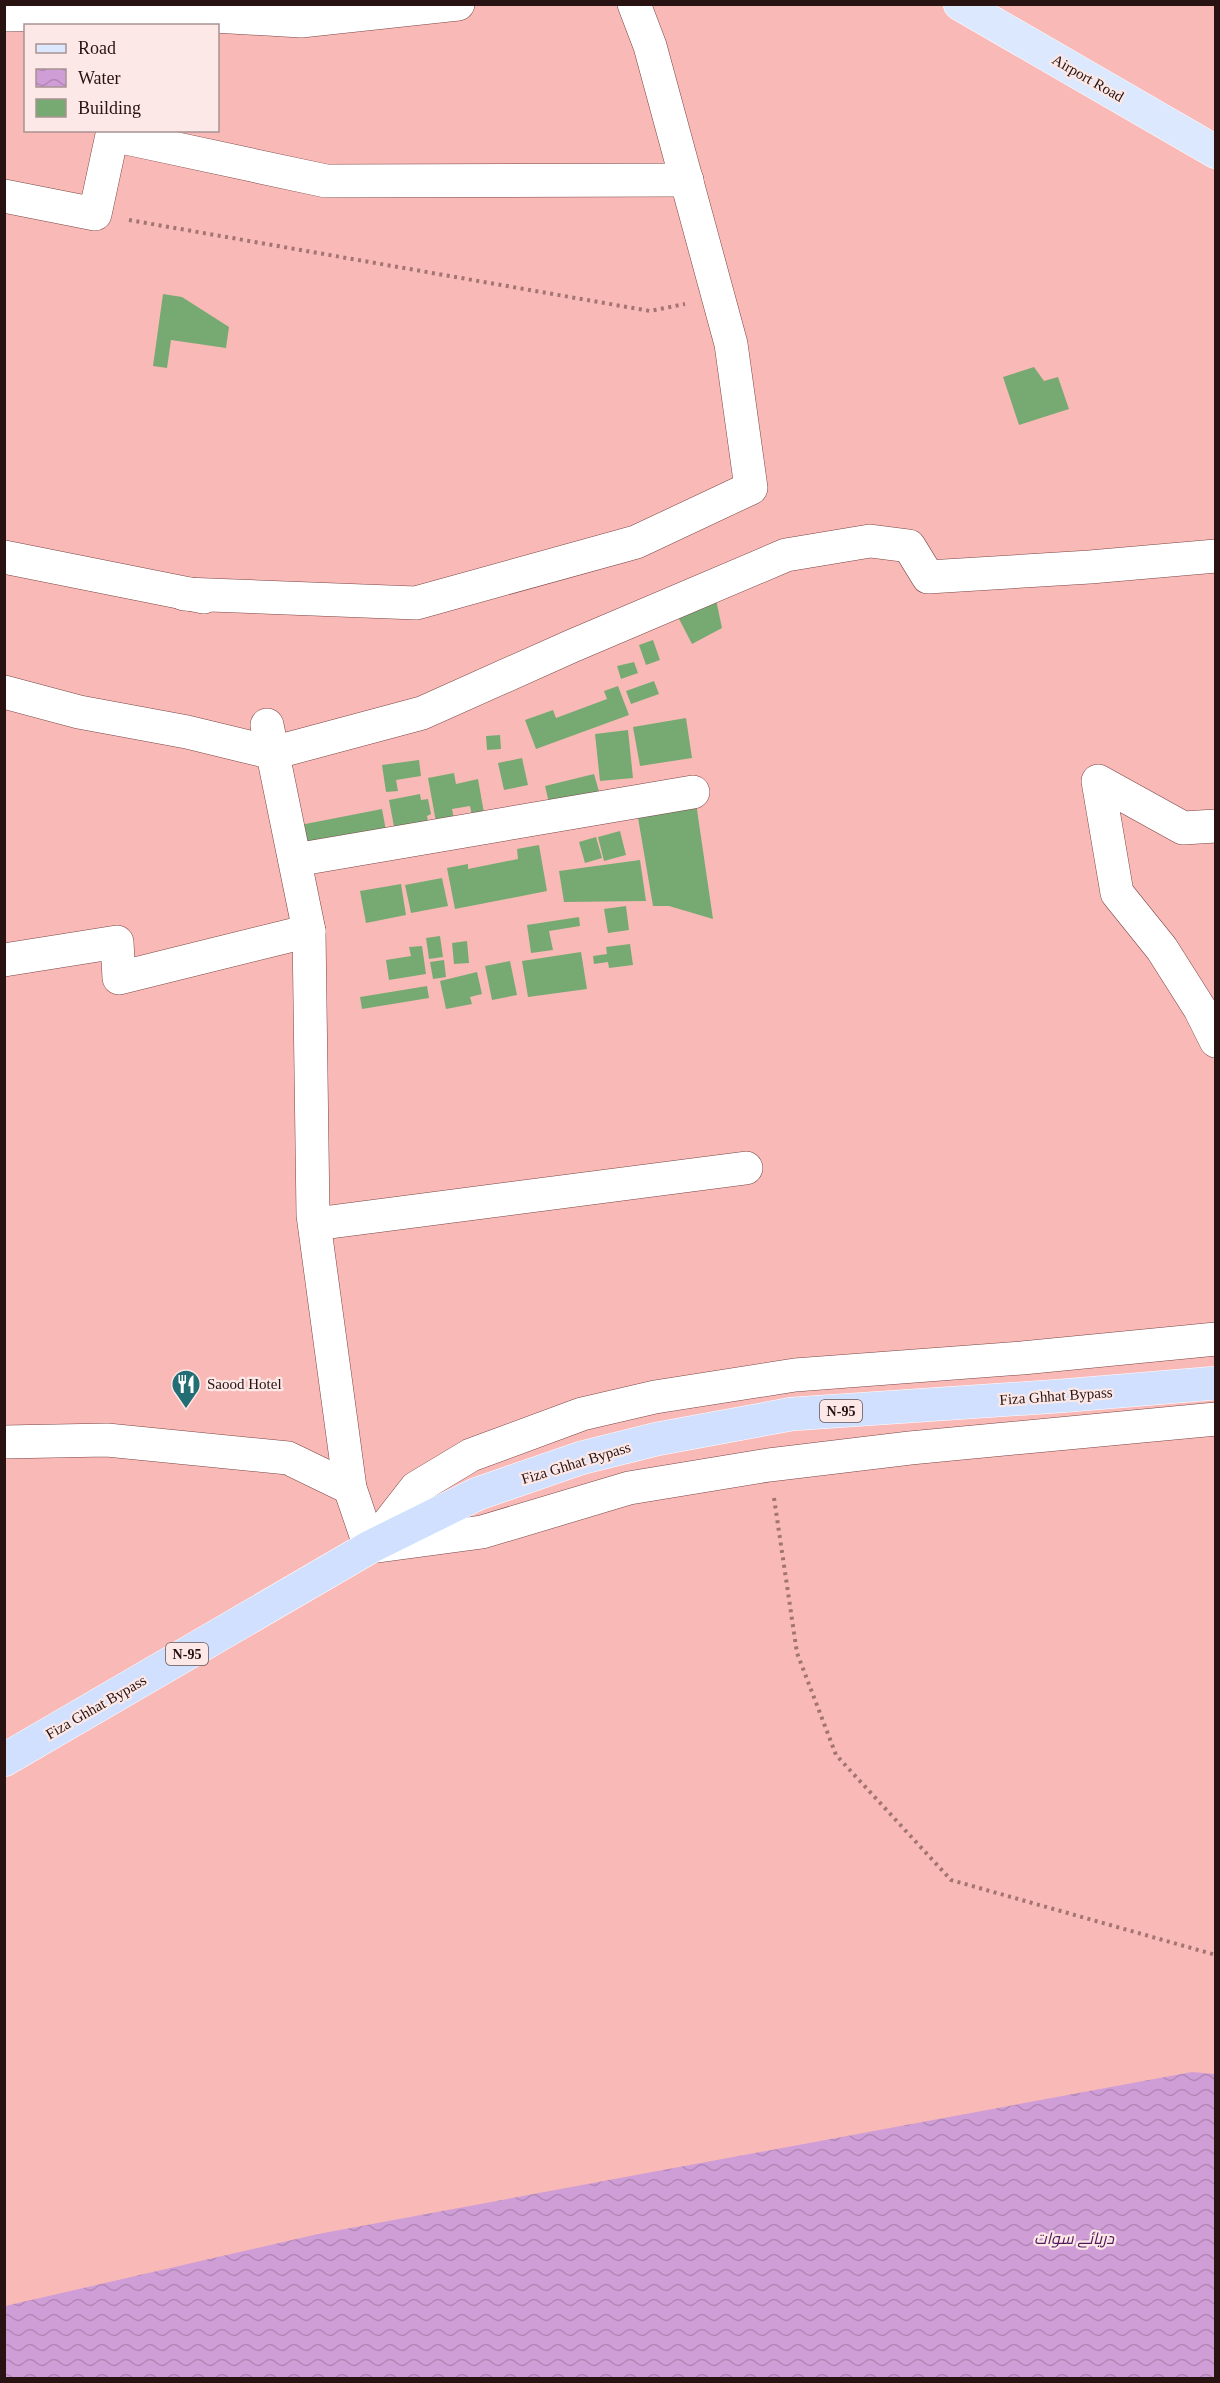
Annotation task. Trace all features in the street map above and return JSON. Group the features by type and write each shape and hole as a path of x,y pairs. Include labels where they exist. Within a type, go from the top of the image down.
{"highway":[{"name":"Fiza Ghhat Bypass","path":"4,1760 370,1547 477,1494 581,1458 668,1437 792,1414 1215,1383"}],"main road":[{"name":"Airport Road","path":"960,4 1215,152"}],"street":[{"path":"4,15 161,13 301,21 458,4"},
{"path":"4,557 198,596 416,603 636,542 751,488 731,344 650,46 634,4"},
{"path":"4,196 95,214 112,135 326,181 687,180"},
{"path":"4,692 79,712 187,732 270,739 422,713 786,555 870,541 909,546 928,577 1090,567 1215,556"},
{"path":"270,739 309,931 313,1215 350,1488 370,1547"},
{"path":"1215,826 1183,828 1098,781 1117,893 1162,949 1200,1009 1215,1041"},
{"path":"295,860 693,792"},
{"path":"4,960 117,942 119,978 309,931"},
{"path":"315,1224 746,1167"},
{"path":"370,1547 416,1488 471,1455 582,1414 655,1396 795,1375 1022,1358 1215,1339"},
{"path":"370,1547 482,1532 629,1488 770,1465 910,1448 1215,1419"},
{"path":"4,1442 107,1440 288,1458 350,1488"}],"path":[{"path":"95,214 650,311 718,297"},
{"path":"770,1465 798,1653 836,1755 951,1880 1215,1955"}],"water":[{"name":"دریائے سوات","path":"1192,2072 1215,2074 1215,2378 5,2378 5,2306 318,2234"}],"building":[{"path":"163,294 182,297 229,327 226,348 171,340 167,368 153,366"},
{"path":"1034,367 1044,381 1058,377 1069,409 1019,425 1003,377"},
{"path":"714,590 722,628 692,644 677,615"},
{"path":"653,640 660,660 646,665 639,645"},
{"path":"634,662 638,673 621,679 617,666"},
{"path":"654,681 659,694 631,704 626,691"},
{"path":"618,686 629,715 536,749 525,720 553,710 556,718 607,699 604,691"},
{"path":"686,718 692,758 640,766 633,727"},
{"path":"628,730 633,778 600,781 595,734"},
{"path":"500,735 501,749 487,750 486,736"},
{"path":"522,758 528,785 504,790 498,763"},
{"path":"419,760 421,776 396,780 398,791 386,792 382,765"},
{"path":"454,773 456,784 478,779 484,813 472,816 470,806 452,809 454,819 436,822 428,778"},
{"path":"594,774 600,795 550,807 545,786"},
{"path":"420,794 421,800 428,799 431,814 427,816 429,826 395,832 389,800"},
{"path":"695,796 713,919 669,906 653,906 636,806"},
{"path":"382,809 387,836 300,852 295,826"},
{"path":"620,831 626,855 604,861 598,837"},
{"path":"596,837 602,858 585,863 579,842"},
{"path":"539,845 547,891 455,909 447,868 468,864 468,869 518,859 517,849"},
{"path":"640,860 646,901 564,902 559,871"},
{"path":"442,878 448,906 411,913 405,885"},
{"path":"401,884 406,915 366,923 360,891"},
{"path":"626,906 629,930 608,933 604,909"},
{"path":"579,917 580,926 549,931 553,950 531,953 527,925"},
{"path":"440,936 443,957 429,959 426,938"},
{"path":"467,941 469,963 454,964 452,943"},
{"path":"630,944 633,965 609,968 608,962 594,964 593,956 607,954 606,947"},
{"path":"422,946 426,974 389,980 386,960 411,956 409,947"},
{"path":"581,952 587,989 528,997 522,961"},
{"path":"444,960 446,977 433,979 430,962"},
{"path":"510,961 517,995 492,1000 485,966"},
{"path":"477,972 482,994 470,997 472,1004 446,1009 440,981"},
{"path":"427,986 429,998 362,1009 360,997"}],"place":[{"name":"Saood Hotel","path":"186,1410"}]}
